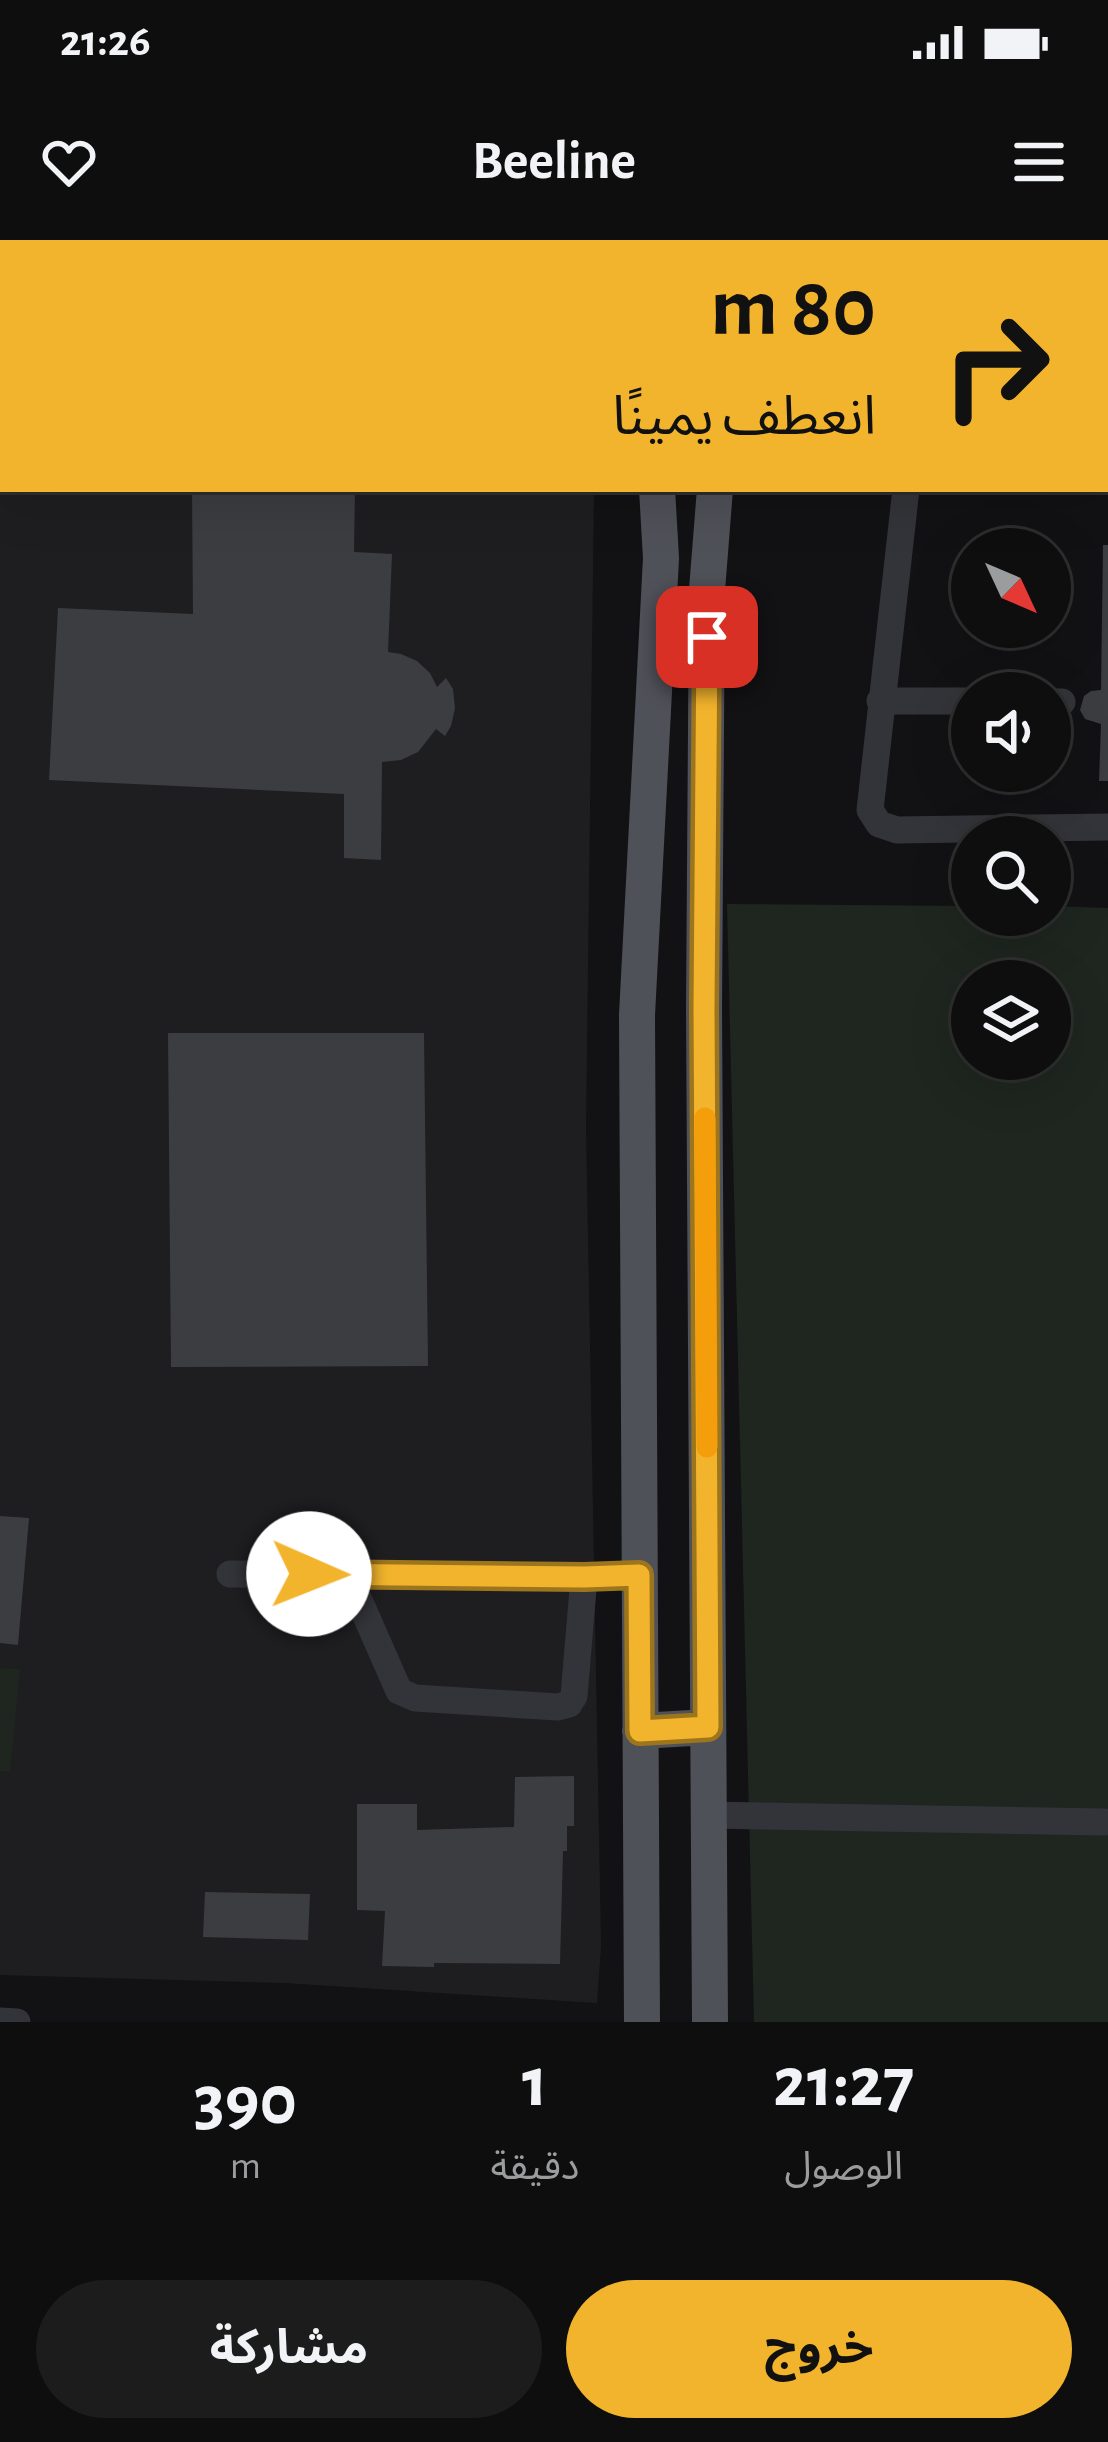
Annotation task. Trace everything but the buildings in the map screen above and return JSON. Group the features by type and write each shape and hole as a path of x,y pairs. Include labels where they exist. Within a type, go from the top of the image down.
{"main road":[{"path":"642,2022 637,1015 661,558 657,492"},
{"path":"710,2022 704,1008 707,590 715,492"},
{"path":"640,1731 708,1727"}],"street":[{"path":"906,492 870,810 879,824 897,830 1108,826"},
{"path":"880,701 951,701"},
{"path":"230,1574 639,1575"},
{"path":"348,1575 399,1691 415,1698 558,1707 569,1704 574,1696 584,1577"},
{"path":"708,1815 1104,1822"},
{"path":"0,2021 17,2022"}],"shaded area":[{"path":"0,492 594,492 586,1128 601,1946 597,2003 285,1983 0,1975"},
{"path":"727,904 951,906 951,936 1071,936 1071,907 1108,908 1108,2022 754,2022"},
{"path":"0,1668 20,1669 10,1772 0,1771"}],"slow traffic":[{"path":"705,1118 707,1447"}],"route":[{"path":"309,1574 639,1575 640,1731 708,1727 707,637"}]}
